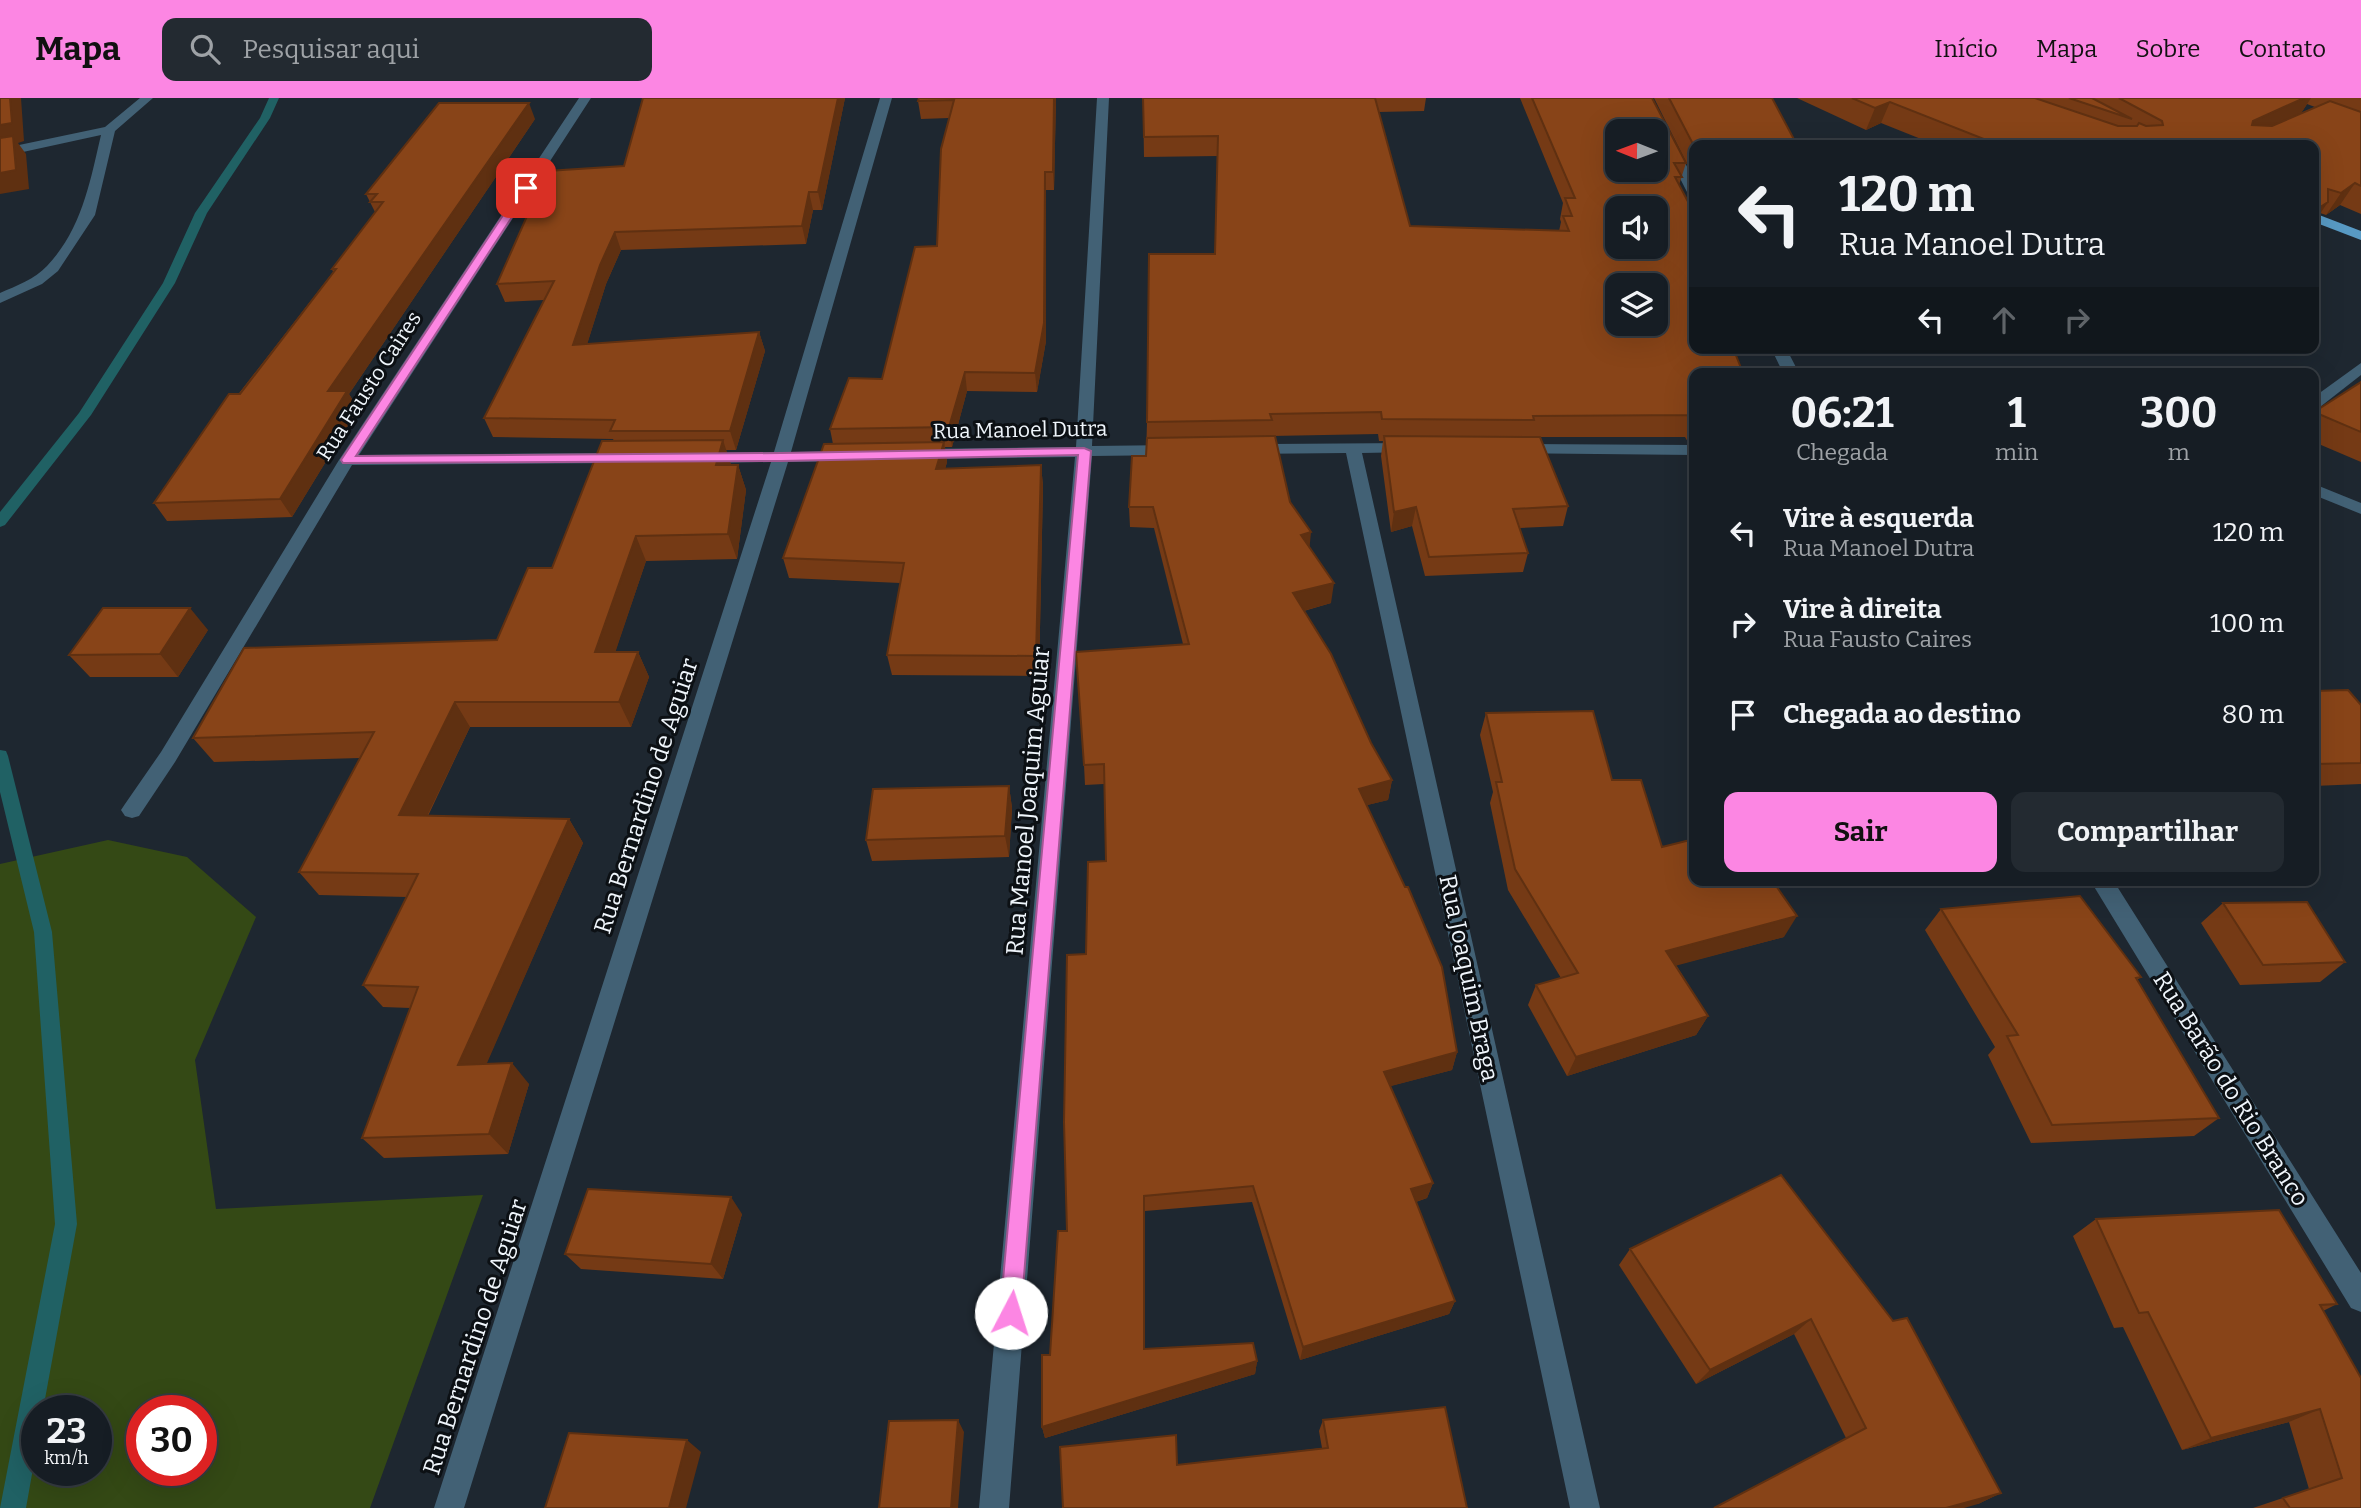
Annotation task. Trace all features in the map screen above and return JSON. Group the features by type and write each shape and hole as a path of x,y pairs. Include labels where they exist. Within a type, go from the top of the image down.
{"main road":[{"path":"2319,220 2361,236"}],"street":[{"path":"0,153 109,130 147,98"},
{"name":"Rua Fausto Caires","path":"132,810 168,757 347,460 586,98"},
{"name":"Rua Bernardino de Aguiar","path":"449,1508 781,457 886,98"},
{"name":"Rua Manoel Joaquim Aguiar","path":"994,1508 1084,451 1102,98"},
{"path":"1645,98 1689,182"},
{"path":"0,299 37,281 53,268 88,215 109,130"},
{"path":"2319,400 2361,369"},
{"name":"Rua Joaquim Braga","path":"1353,447 1585,1508"},
{"path":"1232,449 1421,448"},
{"path":"1503,449 1689,450"},
{"name":"Rua Manoel Dutra","path":"905,455 1192,450"},
{"path":"686,458 864,456"},
{"path":"347,460 632,458"},
{"path":"2319,491 2361,509"},
{"name":"Rua Barão do Rio Branco","path":"2105,886 2361,1298"}],"green space":[{"path":"108,840 187,857 256,917 195,1060 216,1209 483,1195 370,1508 0,1508 0,864"}],"building":[{"path":"0,98 10,98 12,123 0,125"},
{"path":"643,98 838,98 818,192 809,192 802,226 615,232 600,265 573,345 759,332 730,431 610,431 615,420 484,418 554,281 497,284 547,171 624,166"},
{"path":"919,98 1054,98 1053,172 1045,172 1044,323 1035,373 965,372 949,427 830,429 849,378 882,379 915,247 937,246 941,149 954,100 918,101"},
{"path":"1143,98 1375,98 1410,226 1569,231 1563,216 1572,216 1565,198 1575,198 1532,98 1652,98 1663,119 1605,119 1605,182 1668,182 1668,129 1686,163 1674,163 1682,177 1675,177 1689,204 1689,354 1735,354 1741,368 1689,368 1689,415 1533,416 1534,420 1382,419 1381,412 1270,414 1272,420 1147,422 1149,254 1215,254 1218,136 1144,137"},
{"path":"1669,98 1772,98 1794,140 1691,140"},
{"path":"1852,98 2035,98 2118,126 2137,126 2139,123 2146,126 2163,125 2162,121 2119,98 2304,98 2253,121 2252,125 2272,126 2330,101 2361,112 2361,186 2355,183 2341,193 2328,189 2328,202 2319,208 2319,140 1986,140 1890,102 1875,108"},
{"path":"2069,98 2092,98 2132,119"},
{"path":"439,103 529,103 328,391 347,391 280,499 154,503 229,394 240,394 336,269 332,269 383,202 370,202 377,194 366,194"},
{"path":"13,136 16,170 0,173 0,138"},
{"path":"2361,382 2361,432 2319,414 2319,409"},
{"path":"1275,436 1290,502 1311,532 1301,535 1334,583 1293,593 1331,654 1371,743 1392,780 1359,789 1405,887 1408,887 1442,967 1457,1052 1384,1072 1433,1183 1411,1189 1455,1301 1303,1347 1253,1186 1144,1196 1144,1349 1253,1343 1257,1361 1042,1427 1042,1355 1050,1355 1058,1231 1067,1231 1064,1122 1067,955 1086,954 1088,862 1106,861 1104,764 1084,765 1076,652 1189,644 1153,507 1129,507 1132,456 1146,456 1147,438"},
{"path":"1384,436 1540,437 1568,506 1513,509 1528,553 1429,557 1416,507 1394,512"},
{"path":"723,440 716,465 738,465 728,534 636,536 595,652 638,652 619,702 455,702 399,815 569,819 458,1065 512,1063 489,1134 362,1138 418,987 363,985 418,874 299,872 374,732 193,738 244,648 497,640 528,568 552,568 602,441"},
{"path":"944,442 936,469 1041,465 1036,656 887,655 904,563 783,558 824,444"},
{"path":"103,608 190,608 160,654 69,655"},
{"path":"2348,690 2361,705 2361,763 2319,764 2319,691"},
{"path":"1593,711 1612,780 1641,780 1662,847 1689,840 1689,886 1776,886 1797,916 1666,951 1708,1016 1576,1057 1536,985 1578,973 1515,869 1496,782 1502,782 1486,713"},
{"path":"1009,786 1005,836 866,840 873,789"},
{"path":"2080,896 2141,977 2136,978 2219,1118 2052,1125 2007,1036 2018,1035 1941,909"},
{"path":"2307,902 2345,962 2263,965 2223,903"},
{"path":"1781,1175 1893,1321 1907,1318 2001,1493 1946,1508 1714,1508 1866,1428 1811,1319 1710,1370 1630,1249"},
{"path":"588,1189 731,1197 711,1264 565,1254"},
{"path":"2279,1210 2337,1304 2320,1305 2361,1378 2361,1508 2290,1508 2283,1498 2342,1478 2320,1409 2211,1438 2148,1312 2139,1313 2096,1219"},
{"path":"1445,1407 1467,1508 1063,1508 1060,1447 1176,1435 1177,1465 1328,1448 1323,1420"},
{"path":"958,1420 951,1508 879,1508 889,1421"},
{"path":"569,1433 687,1440 669,1508 545,1508"}],"waterway":[{"path":"0,522 84,415 169,283 201,213 265,118 274,98"},
{"path":"0,756 43,932 66,1224 13,1508"}],"route":[{"path":"526,188 347,460 781,457 1084,451 1011,1313"}]}
